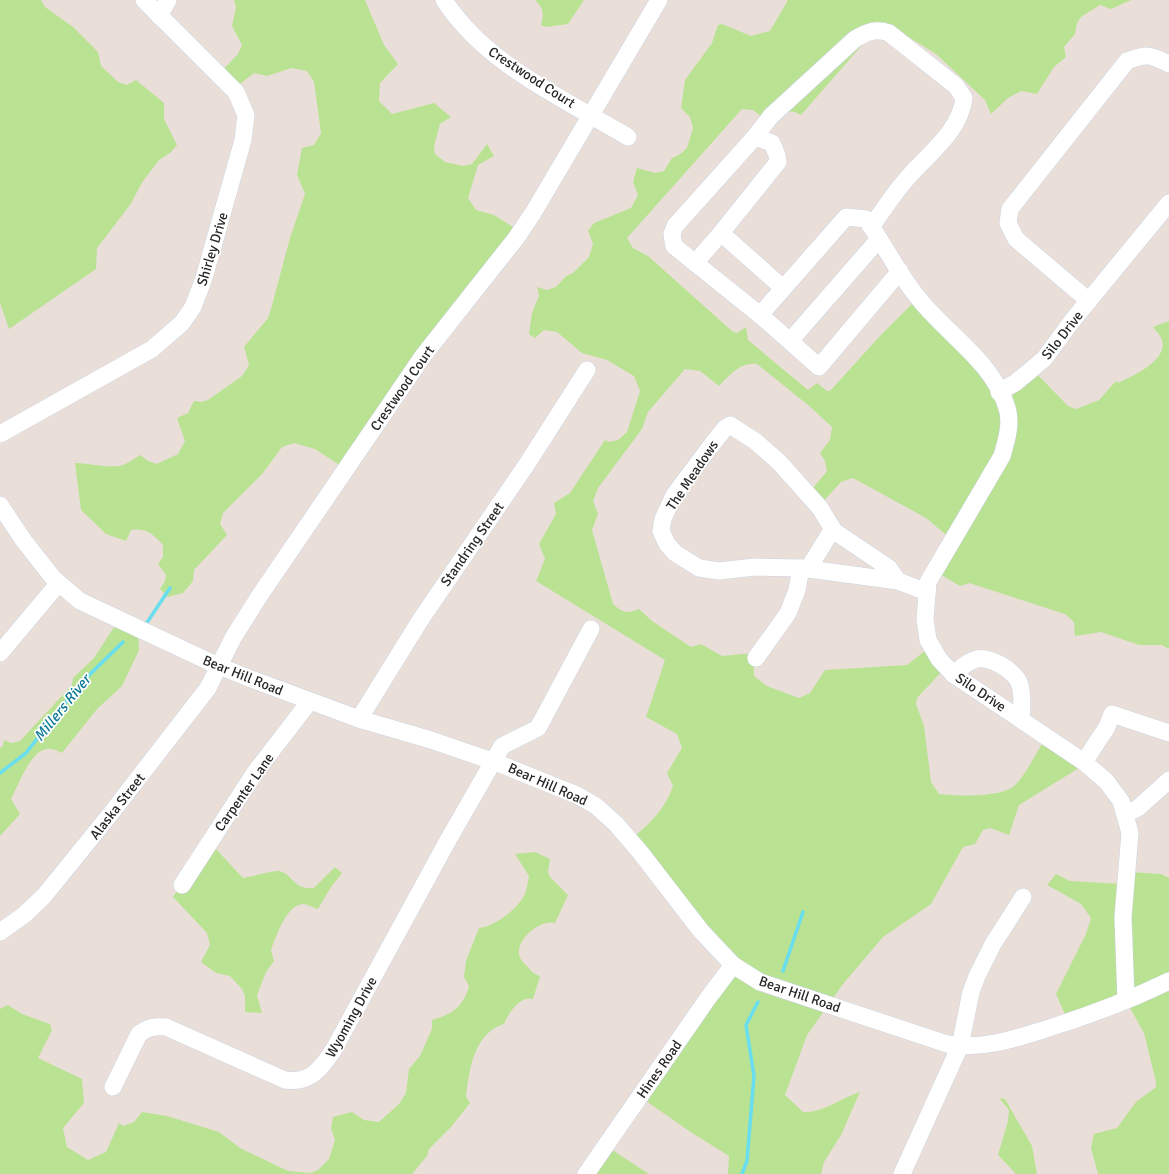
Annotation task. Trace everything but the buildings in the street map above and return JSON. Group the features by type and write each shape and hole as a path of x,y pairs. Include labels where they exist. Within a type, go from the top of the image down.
{"street":[{"name":"Shirley Drive","path":"0,434 152,349 182,323 193,307 204,278 243,140 246,115 236,92 144,0"},
{"path":"159,16 168,0"},
{"name":"Crestwood Court","path":"444,0 460,24 478,42 501,61 628,137"},
{"name":"Crestwood Court","path":"218,667 232,638 258,598 423,356 517,237 592,115 659,0"},
{"path":"790,341 904,182 952,130 960,117 963,107 964,98 956,86 889,33 881,30 868,32 856,39 771,116 675,226 672,234 674,246 760,315 819,367 900,271"},
{"name":"Silo Drive","path":"1089,301 1016,239 1008,223 1010,209 1127,61 1139,56 1151,55 1169,64"},
{"path":"695,263 778,162 772,143 765,140 752,139"},
{"name":"Silo Drive","path":"1126,1000 1123,916 1130,833 1126,814 1114,790 1084,762 954,675 939,659 928,640 925,619 927,592 933,572 1002,456 1007,439 1008,409 999,392 1015,383 1044,359 1169,203"},
{"path":"760,315 846,217 872,228 919,300 988,372 999,392"},
{"path":"721,233 783,288"},
{"name":"Standring Street","path":"359,719 421,619 527,464 587,370"},
{"name":"The Meadows","path":"898,580 889,568 834,531 820,508 779,462 755,441 730,425 725,428 674,496 663,518 661,532 667,544 685,561 699,568 719,571 755,567 804,569 898,580 927,592"},
{"name":"Bear Hill Road","path":"0,505 24,540 58,584 80,601 218,667 359,719 431,740 495,762 556,785 580,796 596,806 616,824 636,846 701,931 734,965 767,985 947,1044 960,1046 999,1043 1029,1035 1126,1000 1169,981"},
{"path":"756,658 788,613 804,569 829,534 834,531"},
{"path":"0,653 58,584"},
{"name":"Wyoming Drive","path":"113,1087 140,1034 145,1029 155,1026 166,1027 285,1080 300,1081 316,1072 334,1049 447,842 495,762 502,746 538,728 591,629"},
{"path":"954,675 963,666 975,659 989,661 1010,670 1019,684 1022,702 1021,719"},
{"name":"Alaska Street","path":"0,932 24,915 44,896 112,812 203,694 218,667"},
{"name":"Carpenter Lane","path":"182,885 256,771 310,701"},
{"path":"1084,762 1107,727 1112,714 1169,733"},
{"path":"1126,814 1138,808 1169,780"},
{"path":"902,1174 960,1046 977,976 993,944 1023,897"},
{"name":"Hines Road","path":"586,1174 708,998 734,965"}],"green space":[{"path":"0,0 41,0 45,7 73,27 98,52 101,66 118,82 127,85 136,80 164,103 164,119 177,145 170,153 159,160 143,181 130,205 97,248 96,269 9,329 0,303"},
{"path":"234,0 365,0 384,45 398,64 380,83 379,101 392,114 434,103 451,117 440,124 434,146 435,154 445,162 463,166 472,164 487,144 494,156 478,165 468,198 476,210 494,215 518,230 344,468 315,449 294,443 282,447 263,473 223,513 220,524 227,535 194,570 193,581 183,593 168,597 160,589 165,581 166,575 158,564 163,557 163,545 152,535 141,530 131,530 126,541 106,534 81,510 75,463 117,466 130,462 140,455 148,461 157,464 178,454 185,441 177,418 188,413 194,401 201,402 208,400 242,376 249,365 244,347 268,318 290,238 305,194 297,175 302,148 314,145 321,133 314,82 307,71 292,68 267,76 254,73 231,91 216,77 238,54 242,45 232,26 236,7"},
{"path":"535,0 584,0 568,24 546,27 541,25 543,17 542,11"},
{"path":"787,0 1131,0 1111,9 1100,5 1081,17 1077,23 1075,34 1064,47 1066,57 1054,67 1037,94 1021,91 1008,98 991,114 985,100 936,54 885,22 877,28 801,115 795,112 785,111 774,127 753,110 742,109 627,238 633,248 648,256 732,331 737,333 746,327 748,340 808,390 817,383 827,391 830,391 879,337 914,302 981,366 1000,396 1033,370 1068,406 1076,409 1099,400 1116,381 1118,383 1148,367 1160,355 1162,348 1162,340 1160,335 1153,327 1169,321 1169,649 1162,645 1139,645 1101,632 1075,636 1074,622 1065,614 969,583 960,586 935,571 950,538 926,518 853,478 841,482 820,505 809,493 827,471 825,461 820,453 830,440 832,427 808,405 757,364 740,367 719,386 700,371 685,369 648,412 642,429 598,488 593,501 598,514 592,530 613,604 616,607 625,612 631,612 639,609 652,621 691,647 701,644 722,656 753,653 754,676 767,686 799,698 810,693 825,670 907,665 930,647 945,668 917,698 916,704 924,726 931,782 939,794 979,795 1009,789 1023,776 1044,741 1079,768 1019,805 1009,835 990,828 983,830 975,844 963,847 931,904 883,937 843,984 807,1035 785,1095 803,1112 810,1112 825,1108 860,1092 841,1135 824,1162 821,1174 728,1174 729,1156 689,1131 639,1096 728,971 627,842 648,824 670,795 673,786 667,773 682,748 677,734 646,717 665,660 536,581 545,559 539,544 556,514 554,503 570,493 605,440 610,442 618,440 627,432 640,391 634,376 607,360 582,353 557,332 544,330 535,338 529,334 532,313 539,296 537,287 547,290 556,287 566,276 573,273 589,257 593,244 588,231 594,223 631,208 638,195 633,182 637,168 655,173 664,171 672,158 679,155 687,148 693,128 690,117 681,108 685,80 712,43 718,25 722,24 751,36 770,31"},
{"path":"116,624 138,634 139,650 122,686 97,709 62,753 49,749 41,751 30,762 11,799 20,814 0,836 0,748 3,746 4,740 11,743 20,741 72,685 73,678 94,658"},
{"path":"213,846 243,878 279,871 288,875 301,887 314,888 335,867 342,873 331,887 318,909 305,904 297,906 282,922 271,950 274,961 266,972 257,995 262,1013 245,1012 245,996 242,989 230,976 216,973 201,962 210,945 207,933 173,897 204,850"},
{"path":"535,852 550,859 548,872 550,877 568,895 555,923 543,924 536,927 526,937 519,948 519,954 522,961 533,973 540,976 533,999 524,1000 515,1006 508,1015 504,1024 486,1035 471,1064 466,1097 470,1103 451,1127 429,1149 427,1156 412,1174 0,1174 0,1009 8,1005 22,1014 50,1024 52,1030 38,1058 82,1079 84,1103 63,1128 67,1147 88,1160 106,1152 119,1123 123,1126 134,1122 142,1112 167,1116 219,1132 240,1148 288,1171 310,1173 318,1170 329,1159 335,1140 331,1128 333,1117 352,1112 364,1120 379,1122 399,1104 406,1093 409,1069 420,1056 432,1029 432,1020 446,1015 456,1009 467,993 469,986 464,977 466,961 479,928 492,924 505,916 517,906 525,894 529,876 515,854"},
{"path":"1130,872 1161,874 1169,878 1169,1174 1098,1174 1091,1148 1094,1134 1117,1128 1136,1102 1156,1087 1156,1082 1144,1033 1128,1004 1068,1021 1056,994 1086,934 1091,918 1081,904 1047,885 1056,874 1070,881 1122,884"},
{"path":"999,1098 1005,1099 1032,1146 1037,1174 1016,1174 998,1155 1008,1121 1009,1110"},
{"path":"603,1144 649,1174 582,1174"}],"waterway":[{"name":"Millers River","path":"146,624 170,588"},
{"name":"Millers River","path":"0,773 26,753 79,685 123,642"},
{"path":"783,971 803,912"},
{"path":"742,1174 747,1161 754,1076 746,1025 758,1002"}]}
